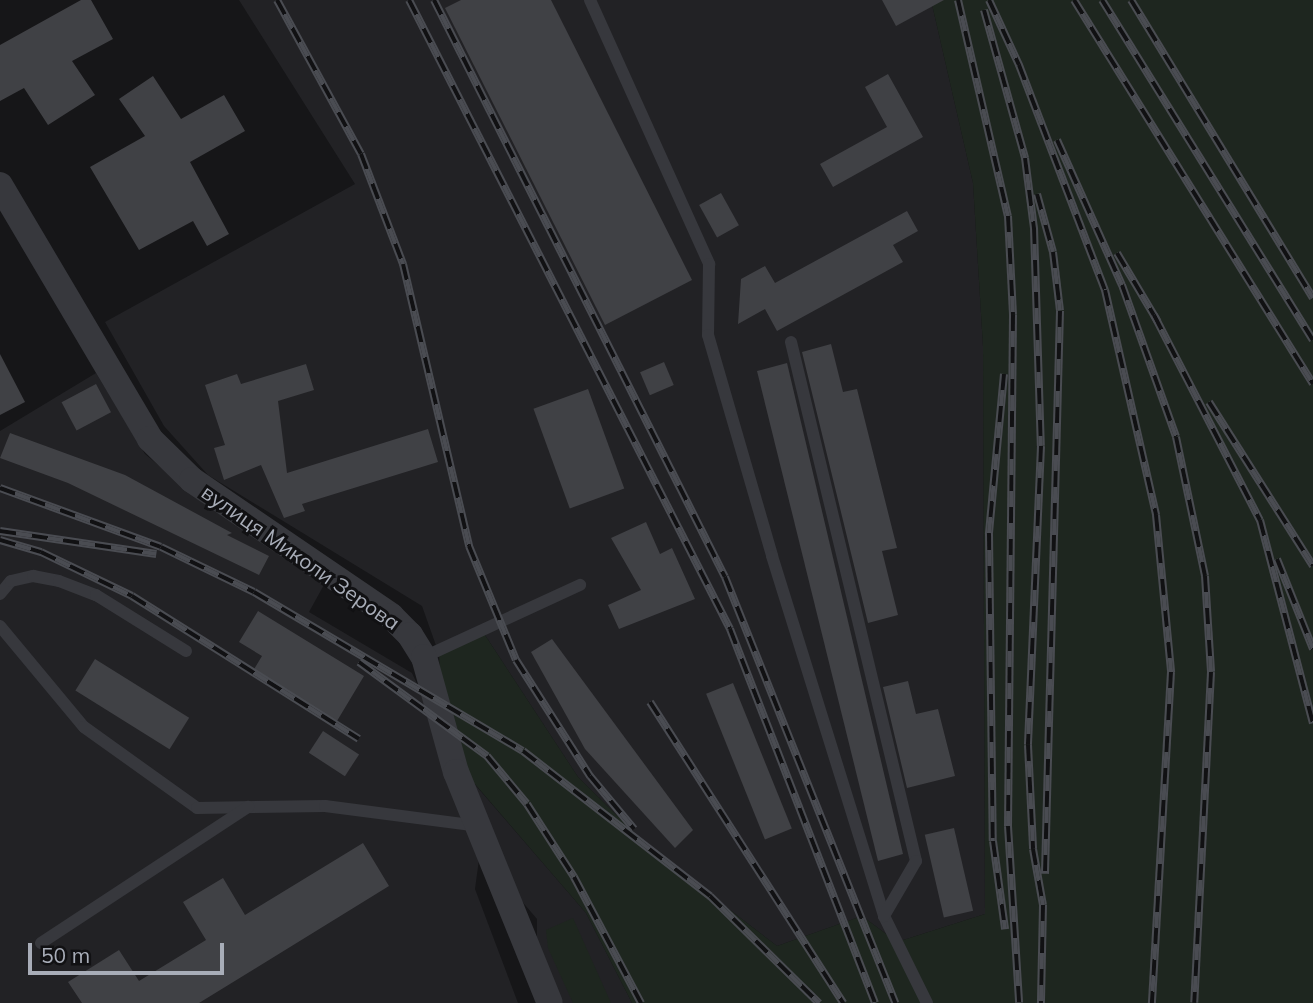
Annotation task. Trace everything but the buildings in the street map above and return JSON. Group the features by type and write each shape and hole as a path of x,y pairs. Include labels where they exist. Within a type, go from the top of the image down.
{"street":[{"name":"вулиця Миколи Зерова","path":"0,185 150,439 192,480 391,615 424,657 456,772 550,1003"}],"lane":[{"path":"590,0 709,264 708,335 884,916 927,1003"},
{"path":"791,342 916,861 884,916"},
{"path":"0,594 11,581 33,576 59,581 96,595 186,651"},
{"path":"424,657 580,585"},
{"path":"0,626 84,727 197,808 325,806 478,827"},
{"path":"41,943 248,807"}],"shaded area":[{"path":"239,0 931,0 973,183 983,346 985,914 897,942 862,916 777,946 652,850 578,777 483,632 439,654 422,606 208,475 164,426 105,322 355,184"},
{"path":"931,0 1313,0 1313,1003 632,1003 586,913 462,769 441,690 439,654 483,632 578,777 652,850 777,946 862,916 897,942 985,914 983,346 973,183"},
{"path":"96,373 145,454 193,494 325,583 309,612 412,673 452,758 586,913 632,1003 563,1003 537,944 537,919 480,852 475,889 518,1003 0,1003 0,431"},
{"path":"573,918 611,1003 573,1003 548,948 546,930"}],"railway":[{"path":"277,0 361,154 403,264 469,546 516,660 590,776 634,829"},
{"path":"409,0 730,629 875,1003"},
{"path":"434,0 725,577 895,1003"},
{"path":"958,0 1008,216 1013,315 1008,826 1019,1003"},
{"path":"989,0 1019,65 1105,290 1156,515 1171,672 1152,1003"},
{"path":"1074,0 1313,384"},
{"path":"1102,0 1313,340"},
{"path":"1131,0 1313,298"},
{"path":"984,10 1025,158 1034,228 1041,446 1028,745 1033,849 1043,905 1041,1003"},
{"path":"1057,140 1122,285 1176,437 1205,576 1211,672 1194,1003"},
{"path":"1037,194 1053,252 1060,311 1045,874"},
{"path":"1117,253 1158,322"},
{"path":"1154,315 1260,520 1313,723"},
{"path":"1004,374 989,534 993,841 1005,929"},
{"path":"1209,402 1313,566"},
{"path":"0,488 161,547 254,592 523,751 710,896 819,1003"},
{"path":"0,531 156,554"},
{"path":"0,540 41,552 132,596 359,739"},
{"path":"1277,559 1313,649"},
{"path":"359,662 487,756 527,804 574,877 641,1003"},
{"path":"650,702 843,1003"}]}
